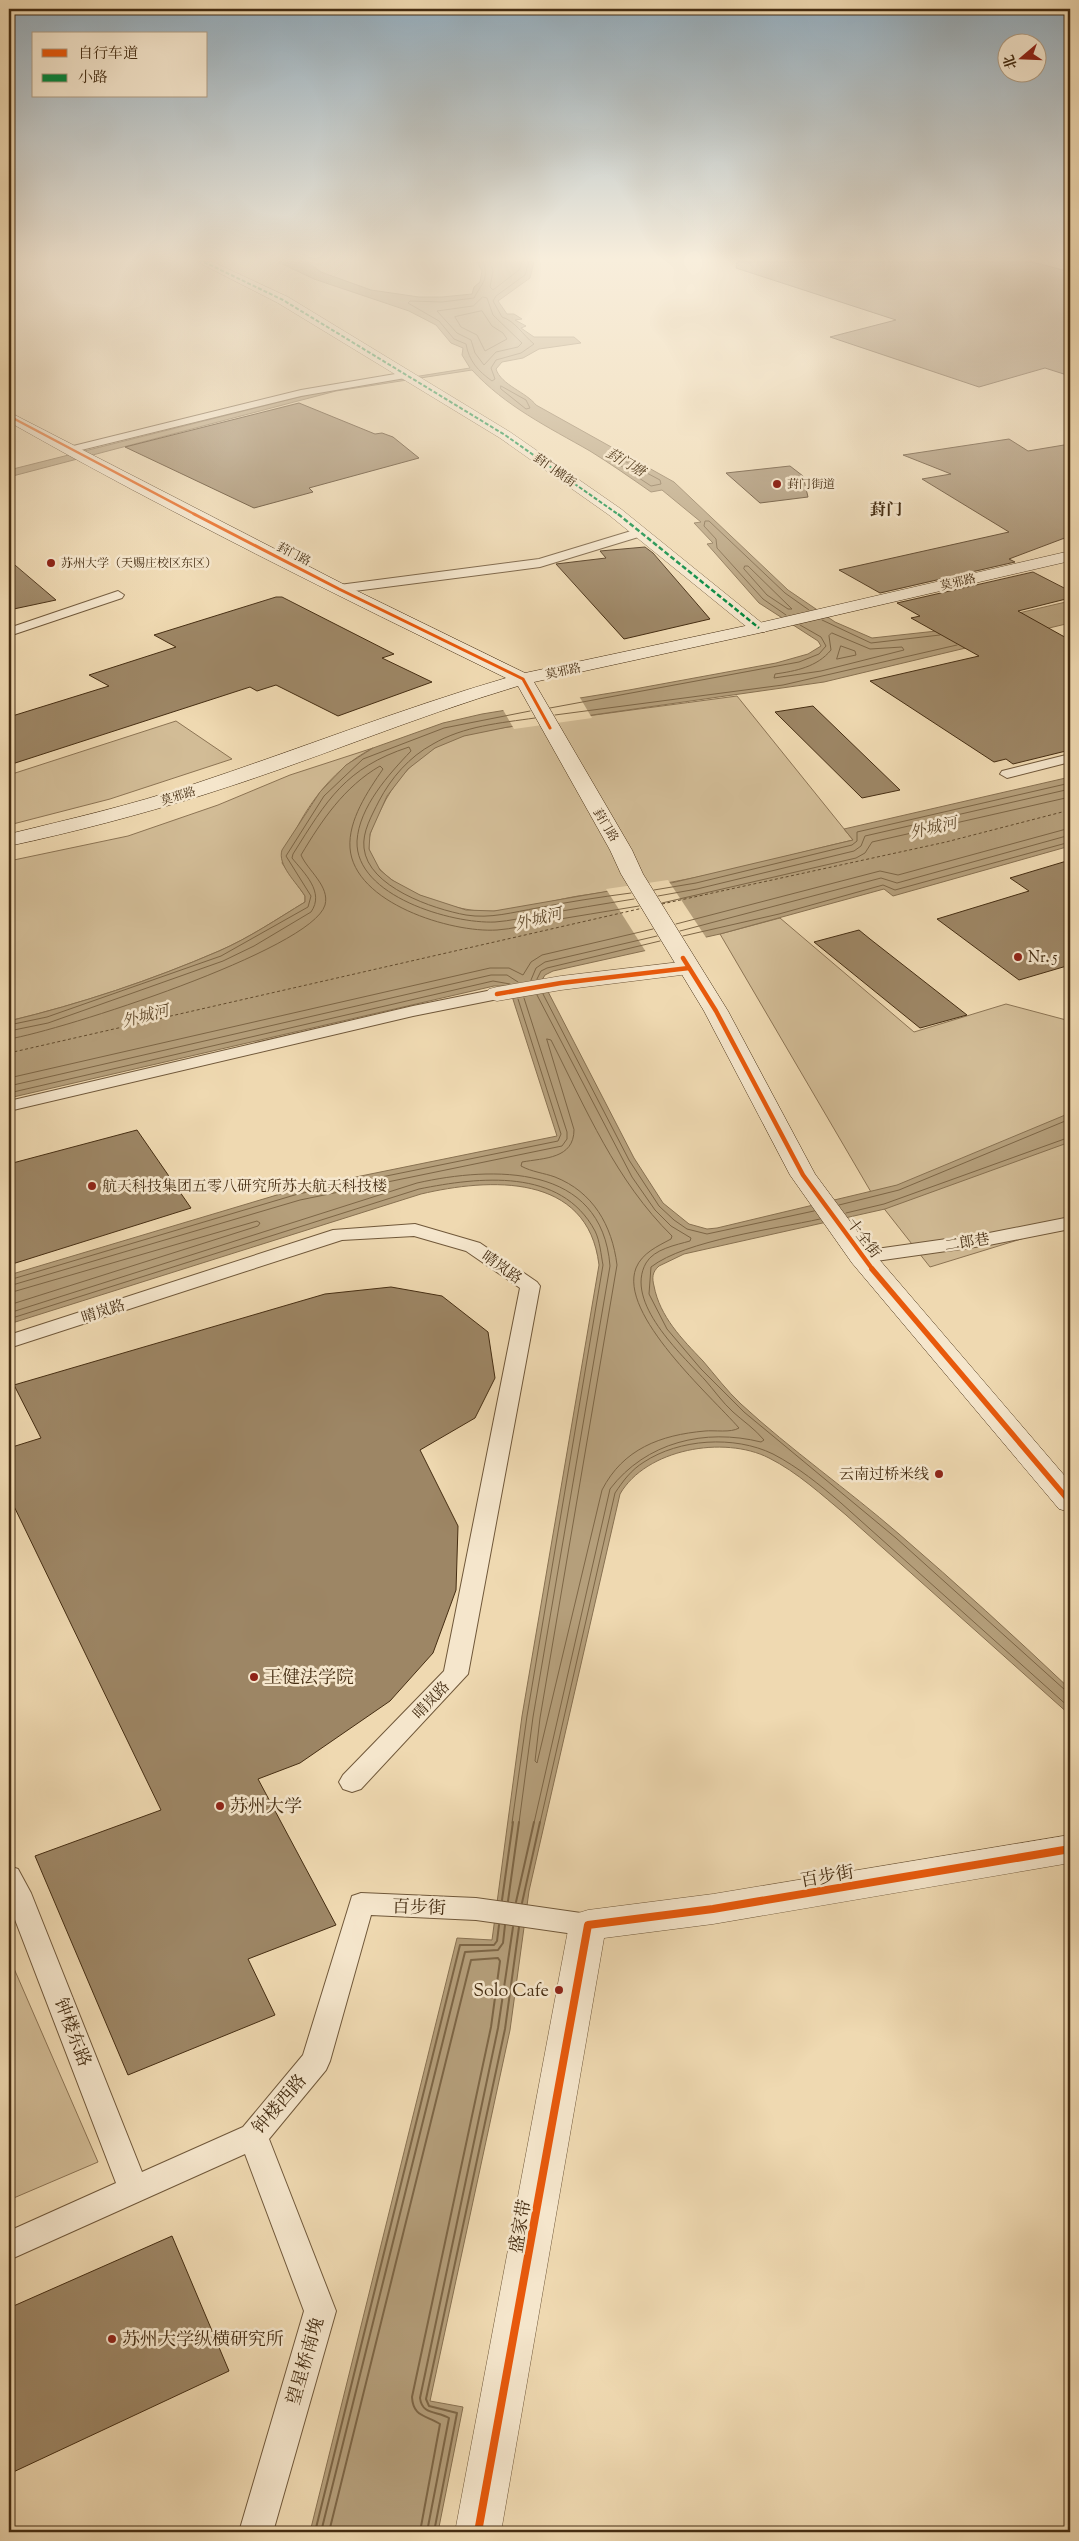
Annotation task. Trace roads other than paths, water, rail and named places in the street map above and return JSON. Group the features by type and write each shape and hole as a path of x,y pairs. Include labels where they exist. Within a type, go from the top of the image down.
{"main road":[{"name":"葑门横街","path":"416,381 504,435 641,532 767,626"},
{"name":"葑门路","path":"9,416 76,454 339,589 523,679 621,850 632,874"},
{"name":"莫邪路","path":"9,840 122,812 197,790 459,698 523,679 767,626 1070,556"},
{"name":"十全街","path":"632,874 716,1011 794,1160 820,1198 862,1257 1070,1502"},
{"path":"497,994 686,963"},
{"name":"百步街","path":"588,1925 713,1909 1070,1848"},
{"name":"盛家带","path":"478,2532 588,1925"}],"lane":[{"path":"76,454 301,393 386,381"},
{"path":"339,589 540,563 641,532"},
{"path":"9,632 118,595"},
{"path":"1007,774 1070,758"},
{"path":"9,1106 413,1011 497,994"},
{"name":"二郎巷","path":"862,1257 989,1239 1070,1223"},
{"name":"晴岚路","path":"9,1342 340,1234 415,1230 473,1247 530,1286 456,1674 352,1782"},
{"name":"钟楼东路","path":"9,1876 18,1893 134,2190"},
{"name":"百步街","path":"361,1904 476,1909 588,1925"},
{"name":"钟楼西路","path":"9,2246 252,2136 316,2061 361,1904"},
{"name":"望星桥南堍","path":"252,2136 320,2310 256,2532"}],"water":[{"path":"391,381 403,381 336,391 9,477 9,470 319,392"},
{"path":"483,381 504,381 532,400 536,405 674,482 788,590 835,622 872,638 946,630 1070,601 1070,623 824,682 508,727 464,736 435,748 408,769 387,796 370,834 369,849 380,870 392,880 420,895 466,910 494,911 609,891 671,883 853,840 844,829 1070,777 1070,846 893,896 884,889 720,934 553,971 545,975 542,980 634,1158 663,1203 689,1224 707,1229 897,1185 1070,1113 1070,1142 885,1209 684,1254 659,1266 654,1273 653,1283 661,1308 673,1327 731,1394 779,1437 921,1553 1070,1689 1070,1715 846,1515 799,1477 769,1458 751,1451 730,1448 709,1447 687,1450 648,1466 632,1479 620,1494 529,1891 510,2030 430,2401 463,2407 438,2532 310,2532 457,1938 492,1940 522,1716 599,1265 591,1235 576,1212 556,1197 531,1189 504,1185 476,1185 421,1194 9,1324 9,1275 297,1189 557,1136 510,990 504,986 494,986 9,1098 9,1021 89,999 194,962 241,940 305,902 305,896 282,862 282,850 320,792 346,765 373,748 443,723 482,714 776,663 808,654 821,646 818,641 759,603 707,544 713,543 694,523 701,522 662,490 651,492 590,451 528,415"}],"place":[{"name":"葑门街道","path":"777,484"},
{"name":"苏州大学（天赐庄校区东区）","path":"51,563"},
{"name":"Nr. 5","path":"1018,957"},
{"name":"航天科技集团五零八研究所苏大航天科技楼","path":"92,1186"},
{"name":"云南过桥米线","path":"939,1474"},
{"name":"王健法学院","path":"254,1677"},
{"name":"苏州大学","path":"220,1806"},
{"name":"Solo Cafe","path":"559,1990"},
{"name":"苏州大学纵横研究所","path":"112,2339"}],"district":[{"name":"葑门","path":"886,509"}],"water label":[{"name":"葑门塘","path":"626,462"},
{"name":"外城河","path":"933,827"},
{"name":"外城河","path":"538,918"},
{"name":"外城河","path":"145,1015"}]}
